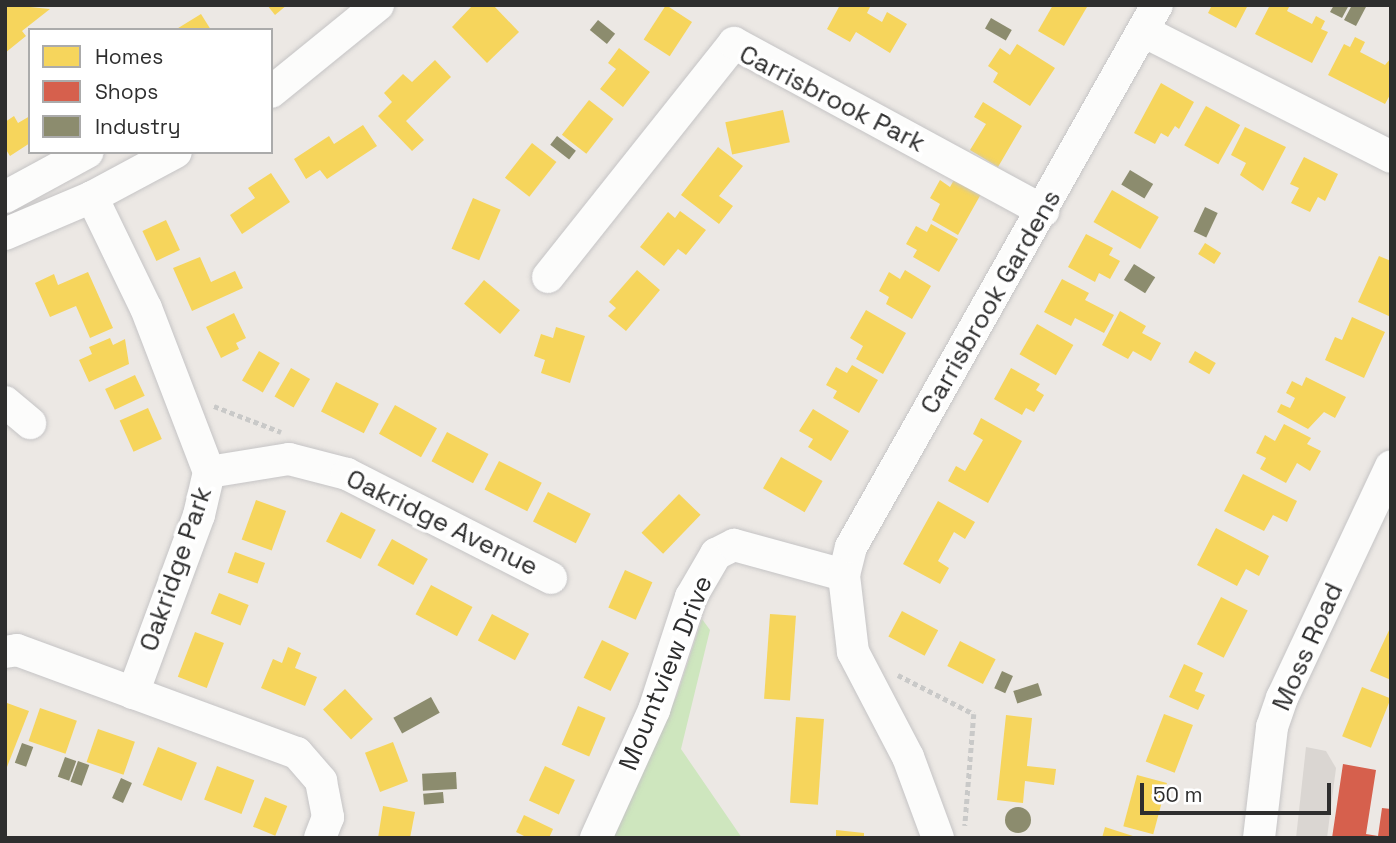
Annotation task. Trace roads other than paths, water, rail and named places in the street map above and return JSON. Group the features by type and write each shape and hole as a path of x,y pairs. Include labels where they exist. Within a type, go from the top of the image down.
{"street":[{"path":"273,90 377,5"},
{"name":"Carrisbrook Gardens","path":"844,575 851,547 1043,211 1144,15 1391,157"},
{"name":"Carrisbrook Park","path":"548,277 734,43 1043,211"},
{"path":"5,197 84,154"},
{"path":"5,234 92,197 172,154"},
{"name":"Oakridge Park","path":"92,197 146,308 209,472 199,515 132,693"},
{"path":"5,402 30,423"},
{"name":"Oakridge Avenue","path":"209,472 289,459 347,474 551,578"},
{"name":"Moss Road","path":"1259,838 1272,727 1282,698 1391,466"},
{"name":"Mountview Drive","path":"596,838 654,710 691,597 716,554 734,545 844,575"},
{"path":"844,575 853,652 908,757 938,838"},
{"path":"5,652 17,649 296,753 321,781 328,817 320,838"}]}
